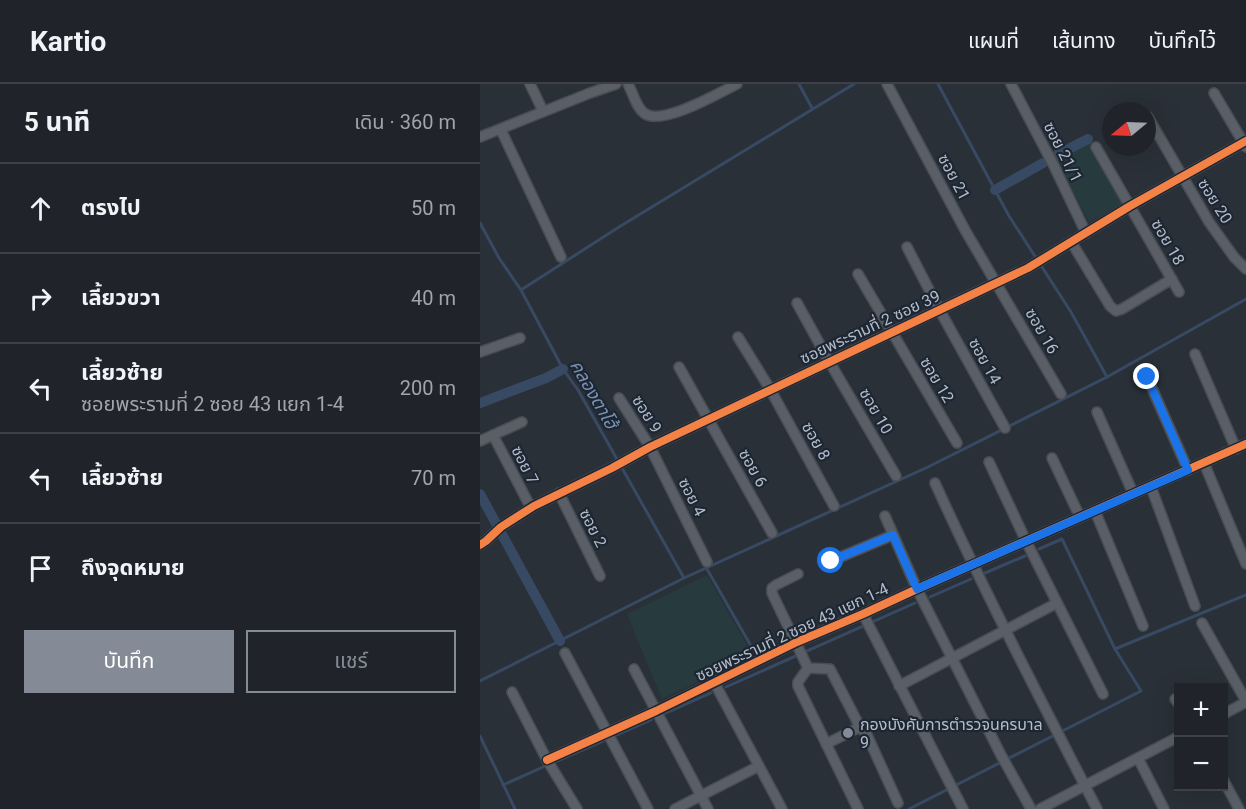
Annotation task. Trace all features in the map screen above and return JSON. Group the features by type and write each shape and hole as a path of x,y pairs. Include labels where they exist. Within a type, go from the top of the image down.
{"street":[{"path":"530,84 543,111"},
{"path":"481,135 501,130 543,111 616,84"},
{"path":"628,84 644,113 653,117 679,111 737,84"},
{"name":"ซอย 21","path":"887,84 996,283"},
{"name":"ซอย 21/1","path":"1011,84 1086,233"},
{"path":"1214,93 1245,144"},
{"path":"501,130 561,257"},
{"name":"ซอย 20","path":"1156,131 1209,222 1246,269"},
{"name":"ซอยพระรามที่ 2 ซอย 39","path":"480,545 501,527 559,493 708,419 1028,268 1130,206 1245,144"},
{"name":"ซอย 18","path":"1096,147 1179,292"},
{"path":"1072,243 1110,306 1116,311 1172,279"},
{"name":"ซอย 14","path":"907,246 1005,428"},
{"name":"ซอย 12","path":"858,274 957,443"},
{"name":"ซอย 16","path":"996,283 1061,394"},
{"name":"ซอย 10","path":"797,303 896,476"},
{"name":"ซอย 8","path":"738,337 771,389 834,506"},
{"path":"480,352 520,338"},
{"path":"1195,354 1236,449"},
{"name":"ซอย 6","path":"680,367 772,533"},
{"path":"1147,377 1188,470"},
{"name":"ซอย 9","path":"619,398 650,447"},
{"path":"1097,412 1133,494"},
{"name":"ซอย 7","path":"480,441 522,422"},
{"name":"ซอย 7","path":"493,435 531,508"},
{"name":"ซอยพระรามที่ 2 ซอย 43 แยก 1-4","path":"548,760 656,711 797,642 1246,444"},
{"name":"ซอย 4","path":"650,447 707,562"},
{"path":"1052,458 1080,517"},
{"path":"989,462 1103,694"},
{"path":"1204,463 1246,564"},
{"path":"935,483 972,565 1097,809"},
{"path":"1150,487 1195,606"},
{"name":"ซอย 2","path":"559,493 600,576"},
{"path":"1095,511 1143,626"},
{"path":"885,516 917,589 1031,809"},
{"path":"831,561 893,535"},
{"path":"798,574 776,585 772,588 772,592 808,668"},
{"path":"899,686 1057,603"},
{"path":"863,614 963,809"},
{"path":"1202,623 1246,702 1228,712"},
{"path":"565,653 648,809"},
{"path":"808,668 830,669 860,727 867,735 898,803"},
{"path":"808,668 798,682 798,686 858,809"},
{"path":"634,669 708,809"},
{"path":"714,682 782,809"},
{"path":"512,692 577,809"},
{"path":"826,744 860,727"},
{"path":"1040,809 1174,740"},
{"path":"1138,758 1164,809"},
{"path":"675,809 759,766"},
{"path":"1228,788 1239,809"}],"green space":[{"path":"1091,141 1124,203 1089,222 1056,159"},
{"path":"707,575 753,656 662,699 627,614"}],"waterway":[{"path":"799,84 812,108"},
{"path":"521,290 619,227 854,84"},
{"path":"938,84 1009,216 1071,312 1107,377"},
{"path":"1057,155 1088,139"},
{"path":"995,190 1043,163"},
{"name":"คลองตาโฮ้","path":"480,223 499,258 521,290 563,369 578,390 684,578"},
{"path":"480,681 684,578 928,467 1107,377 1246,299"},
{"path":"480,403 546,378 563,369"},
{"path":"480,494 560,641"},
{"path":"909,809 1141,691 1115,649 1062,539 1039,549"},
{"path":"985,573 1025,556"},
{"path":"707,569 755,653"},
{"path":"930,597 971,579"},
{"path":"1115,649 1246,595"},
{"path":"726,687 915,603"},
{"path":"666,713 711,693"},
{"path":"617,735 651,720"},
{"path":"480,736 515,809"},
{"path":"557,761 603,741"},
{"path":"503,785 543,767"}],"cycle path":[{"path":"480,545 501,527 534,506 650,447 1028,268 1130,206 1246,141"},
{"path":"547,760 656,711 797,642 1246,444"}],"place":[{"name":"กองบังคับการตำรวจนครบาล 9","path":"848,733"}],"route":[{"path":"831,561 893,535 917,589 1188,470 1147,377"}]}
